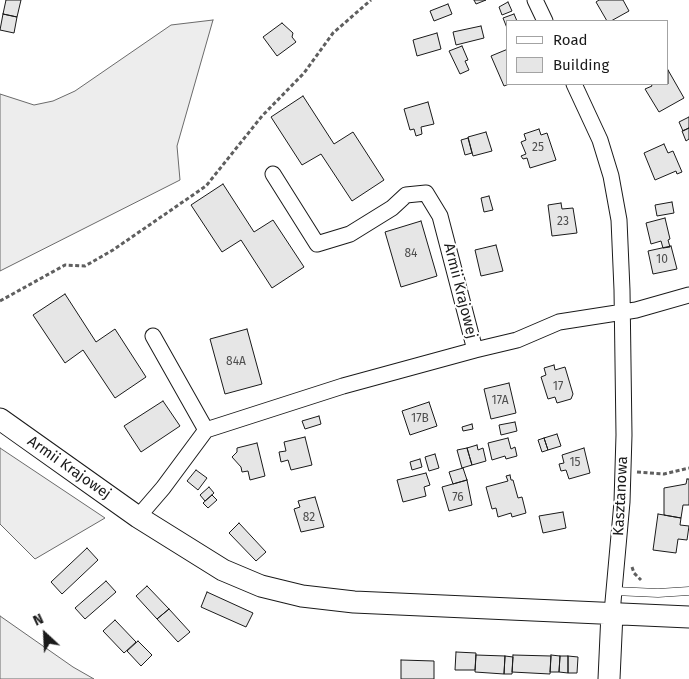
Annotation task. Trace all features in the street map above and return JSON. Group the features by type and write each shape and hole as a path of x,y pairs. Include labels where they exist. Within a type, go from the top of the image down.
{"street":[{"path":"535,0 545,20"},
{"name":"Kasztanowa","path":"574,85 600,140 611,176 619,220 624,435 622,502 612,614 609,679"},
{"name":"Armii Krajowej","path":"206,430 343,386 475,350 440,216 426,193 406,195 392,208 350,234 316,244 273,174"},
{"path":"475,350 517,340 559,322 622,313 689,295"},
{"path":"138,516 163,488 206,430 153,336"},
{"name":"Armii Krajowej","path":"0,419 138,516 223,570 261,586 302,596 354,602 689,617"}],"lane":[{"path":"614,591 658,593 689,591"}],"path":[{"path":"0,301 65,265 86,266 206,186 262,116 304,72 333,32 371,0"},
{"path":"636,472 664,474 689,468"}],"shaded area":[{"path":"213,20 177,146 180,180 0,271 0,94 34,105 53,101 75,91 171,25"},
{"path":"0,448 105,518 35,559 0,524"},
{"path":"0,616 73,667 94,679 0,679"}],"building":[{"path":"6,0 21,0 17,17 3,14"},
{"path":"474,0 486,0 476,4"},
{"path":"599,0 623,0 629,11 613,20 606,20 596,2"},
{"path":"508,2 512,11 502,15 499,7"},
{"path":"448,4 452,14 434,21 430,11"},
{"path":"3,14 17,17 14,33 0,30"},
{"path":"514,14 517,20 507,20 507,28 503,18"},
{"path":"282,23 293,33 292,37 296,42 277,56 263,37"},
{"path":"481,26 484,38 456,45 453,32"},
{"path":"437,33 441,49 417,56 413,40"},
{"path":"462,46 468,60 465,61 469,70 460,74 449,51"},
{"path":"507,49 507,85 504,86 491,56"},
{"path":"669,72 684,98 659,112 645,89 652,86 669,85"},
{"path":"303,96 334,144 353,132 384,180 352,201 321,154 302,165 271,117"},
{"path":"428,102 434,124 421,127 422,134 416,136 414,129 410,130 404,109"},
{"path":"689,117 689,128 683,131 679,122"},
{"path":"689,128 689,139 686,141 682,131"},
{"path":"539,129 541,135 547,133 556,160 530,168 527,158 523,159 521,156 526,154 521,142 526,140 524,134"},
{"path":"486,132 492,151 473,156 468,137"},
{"path":"468,138 472,153 465,155 461,140"},
{"path":"664,144 668,153 673,151 682,172 677,174 676,171 655,180 644,153"},
{"path":"223,184 254,232 273,220 304,267 272,288 241,240 222,252 191,205"},
{"path":"489,196 493,210 484,212 481,198"},
{"path":"672,202 674,213 657,216 655,205"},
{"path":"561,203 562,209 573,208 577,233 552,236 548,205"},
{"path":"665,218 670,247 663,248 661,241 651,244 646,223"},
{"path":"421,221 437,276 401,287 385,232"},
{"path":"496,245 503,271 481,276 475,250"},
{"path":"671,246 677,269 653,274 648,251"},
{"path":"65,294 96,342 115,329 146,377 115,398 83,350 65,363 33,315"},
{"path":"247,329 262,384 225,394 210,339"},
{"path":"554,365 555,370 565,367 573,394 571,399 557,403 555,397 548,399 541,377 546,375 544,368"},
{"path":"509,383 516,413 491,419 484,389"},
{"path":"163,401 180,426 141,452 124,426"},
{"path":"429,402 437,426 410,435 402,411"},
{"path":"319,416 321,424 305,429 302,421"},
{"path":"515,422 517,431 501,435 499,425"},
{"path":"472,424 473,429 463,431 462,427"},
{"path":"557,434 561,446 548,450 544,438"},
{"path":"305,437 312,465 291,470 288,460 281,462 279,452 286,451 284,442"},
{"path":"508,438 511,449 515,447 517,456 506,459 505,456 492,460 488,443"},
{"path":"544,438 548,450 542,452 538,440"},
{"path":"257,443 265,476 250,480 248,471 242,472 241,467 232,457 237,452 237,448"},
{"path":"477,445 478,450 483,448 486,461 472,465 467,448"},
{"path":"467,448 472,465 462,468 457,450"},
{"path":"584,448 590,473 569,479 566,470 561,471 559,464 564,463 562,455"},
{"path":"435,454 439,468 429,471 425,457"},
{"path":"420,459 422,467 412,470 410,462"},
{"path":"463,468 467,480 453,484 449,472"},
{"path":"196,470 207,478 198,490 187,481"},
{"path":"426,473 430,485 424,487 426,496 403,502 397,480"},
{"path":"510,475 518,498 522,497 526,513 512,517 511,513 498,517 496,508 492,509 486,487 508,481 506,476"},
{"path":"687,479 689,479 689,505 683,505 681,518 664,515 664,488 686,484"},
{"path":"467,480 472,505 449,511 442,487"},
{"path":"209,487 214,493 205,501 200,495"},
{"path":"212,495 217,500 208,508 203,503"},
{"path":"315,497 324,527 301,532 294,509 300,507 298,501"},
{"path":"563,512 566,528 543,533 539,516"},
{"path":"658,514 681,518 680,525 689,526 687,540 678,539 676,553 653,550"},
{"path":"239,523 266,552 256,561 229,533"},
{"path":"87,548 98,560 62,594 51,582"},
{"path":"106,581 116,592 85,619 75,608"},
{"path":"147,586 169,609 157,619 136,596"},
{"path":"207,592 253,613 246,627 201,607"},
{"path":"169,609 190,632 178,642 157,619"},
{"path":"115,620 136,642 124,653 103,631"},
{"path":"138,641 152,655 141,666 127,651"},
{"path":"456,652 476,653 475,670 455,670"},
{"path":"476,655 505,656 504,674 475,672"},
{"path":"513,655 551,656 550,674 512,672"},
{"path":"551,655 560,656 559,672 550,672"},
{"path":"505,656 513,657 512,674 504,674"},
{"path":"560,656 568,656 568,673 559,672"},
{"path":"568,656 578,657 577,673 568,673"},
{"path":"401,660 434,661 434,679 401,679"}]}
